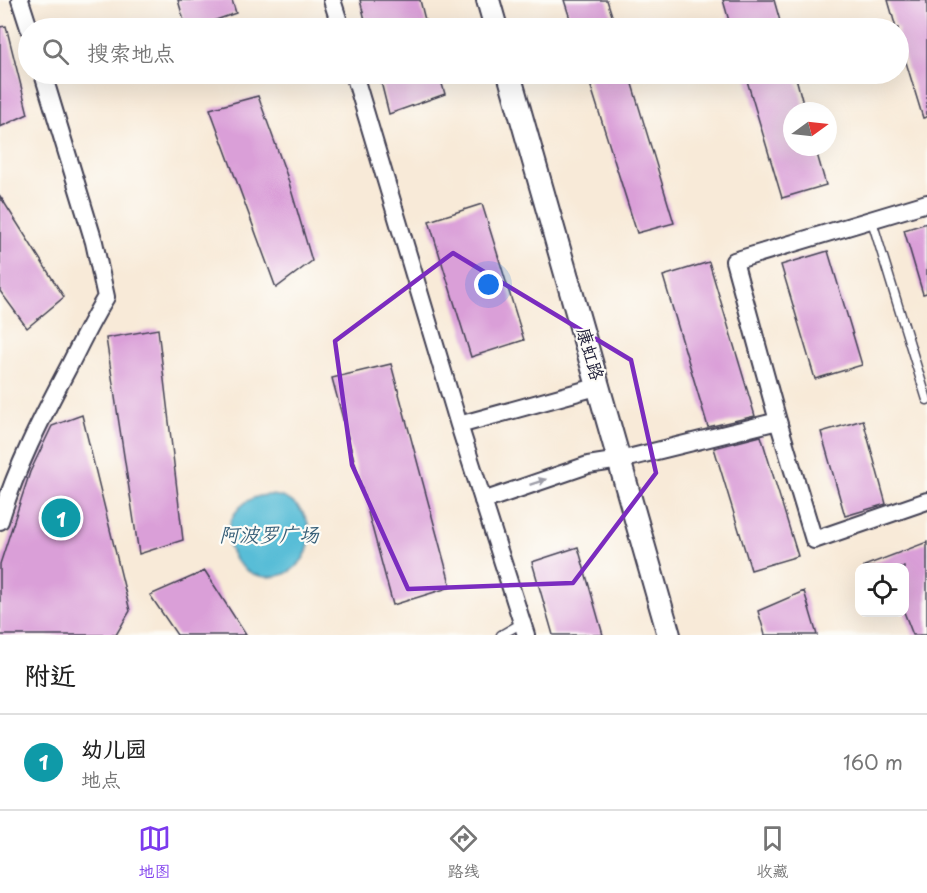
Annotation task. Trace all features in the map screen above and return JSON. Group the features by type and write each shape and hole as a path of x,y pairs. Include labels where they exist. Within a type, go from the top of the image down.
{"main road":[{"path":"488,0 493,18"},
{"name":"康虹路","path":"512,84 600,386 669,635"}],"street":[{"path":"21,0 26,18"},
{"path":"332,0 338,18"},
{"path":"0,521 10,488 33,434 91,321 106,297 94,242 46,84"},
{"path":"357,84 459,425 525,629"},
{"path":"927,203 734,261 778,421 814,540 927,501"},
{"path":"459,425 600,386"},
{"path":"483,501 588,465 620,460 778,421"}],"lane":[{"path":"872,221 927,400"},
{"path":"501,635 525,629"}],"highlighted area":[{"path":"453,253 631,360 656,473 573,583 408,589 352,465 335,341"}],"water":[{"name":"阿波罗广场","path":"261,495 277,495 292,501 304,513 310,528 310,544 304,559 292,571 277,577 261,577 246,571 234,559 228,544 228,528 234,513 246,501"}],"building":[{"path":"178,0 232,0 236,13 222,18 183,18"},
{"path":"360,0 420,0 424,18 364,18"},
{"path":"564,0 607,0 613,18 570,18"},
{"path":"723,0 774,0 779,18 728,18"},
{"path":"888,0 927,0 927,117 923,118 909,72 909,18 893,18"},
{"path":"6,26 18,74 18,84 20,84 28,114 0,127 0,27"},
{"path":"382,84 442,84 445,94 389,114"},
{"path":"590,84 632,84 674,223 637,233"},
{"path":"748,84 798,84 803,102 783,102 783,156 818,156 826,185 782,198"},
{"path":"258,96 287,176 312,261 276,288 210,109"},
{"path":"0,196 64,297 27,328 0,291"},
{"path":"482,204 524,340 471,357 429,221"},
{"path":"927,223 927,293 923,294 904,230"},
{"path":"828,251 862,365 815,379 781,265"},
{"path":"709,262 755,416 708,427 663,276"},
{"path":"158,329 183,540 139,554 106,338"},
{"path":"391,364 451,587 393,605 332,378"},
{"path":"82,415 130,611 116,635 0,635 0,564 30,472 52,426"},
{"path":"863,420 886,504 845,516 821,432"},
{"path":"761,436 798,556 751,570 714,448"},
{"path":"927,542 927,635 913,635 906,617 909,617 909,563 872,563"},
{"path":"578,547 603,635 553,635 532,562"},
{"path":"205,571 246,635 177,635 150,595"},
{"path":"804,591 817,635 765,635 758,611"}],"place":[{"name":"幼儿园","path":"61,518"}]}
